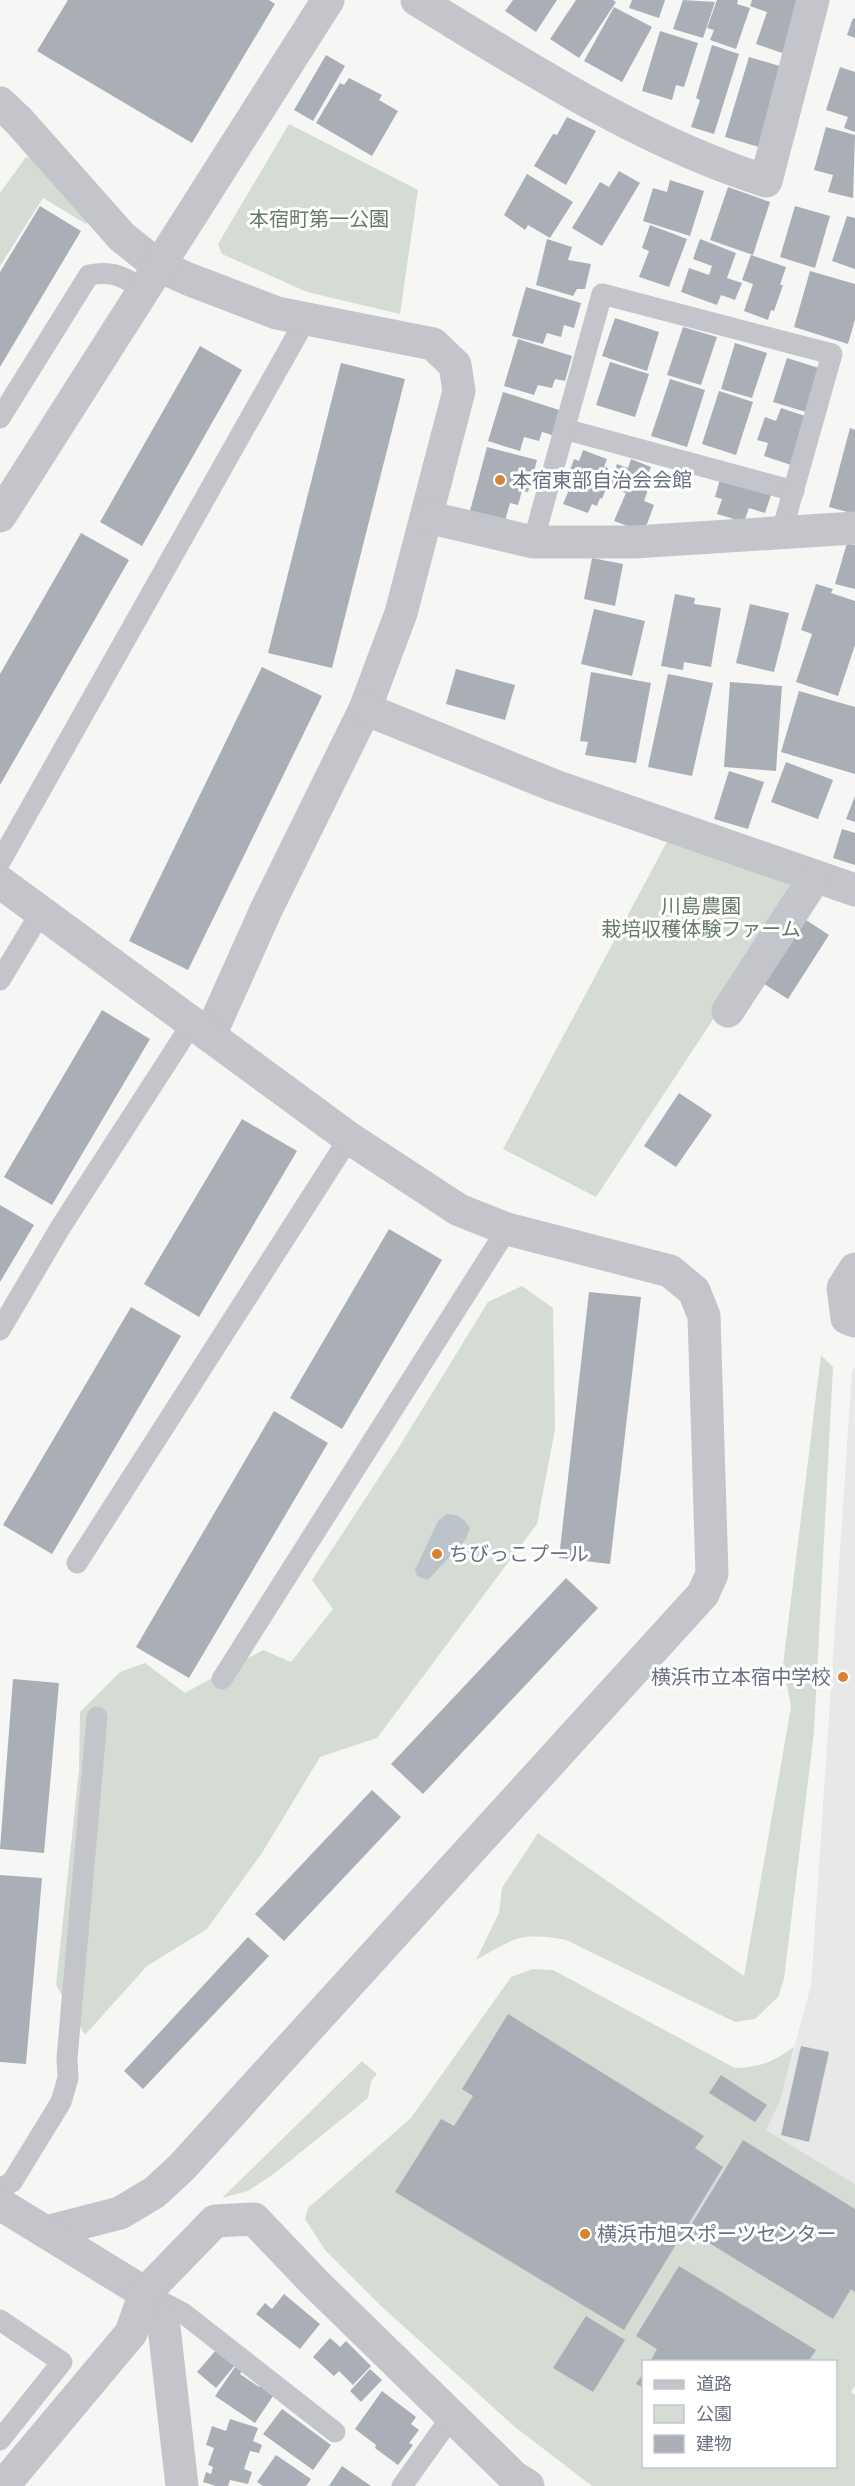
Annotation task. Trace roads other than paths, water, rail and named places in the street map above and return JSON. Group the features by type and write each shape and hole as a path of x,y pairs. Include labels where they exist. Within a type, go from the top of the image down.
{"street":[{"path":"0,516 328,0"},
{"path":"417,0 592,105 718,166 766,181 813,0"},
{"path":"0,103 19,121 122,237 150,277"},
{"path":"150,277 188,279 277,314 433,344 455,365 459,391 401,613 365,709 266,910 202,1028"},
{"path":"427,517 533,542 634,542 855,528"},
{"path":"365,709 555,786 855,890"},
{"path":"728,1011 815,877"},
{"path":"0,882 349,1138 459,1210 507,1229 670,1271 694,1291 704,1316 712,1574 703,1594 182,2167 155,2192 120,2213 46,2232"},
{"path":"855,1269 843,1288 847,1318 855,1321"},
{"path":"0,2204 145,2293 164,2328 182,2486"},
{"path":"3,2486 131,2333 145,2293 215,2222 254,2218 315,2283 514,2477 528,2486"}],"lane":[{"path":"0,418 89,275 105,272 150,277"},
{"path":"533,542 602,294 832,354 782,531"},
{"path":"0,862 306,319"},
{"path":"564,429 794,492"},
{"path":"0,980 41,912"},
{"path":"0,1330 60,1228 202,1028"},
{"path":"77,1563 349,1138"},
{"path":"222,1679 507,1229"},
{"path":"0,2189 12,2182 34,2148 61,2102 68,2078 67,2058 97,1717"},
{"path":"145,2293 183,2313 335,2432"},
{"path":"0,2320 62,2362 0,2440"},
{"path":"402,2486 452,2416"}],"place":[{"name":"本宿東部自治会会館","path":"500,480"},
{"name":"ちびっこプール","path":"437,1554"},
{"name":"横浜市立本宿中学校","path":"843,1677"},
{"name":"横浜市旭スポーツセンター","path":"585,2234"}],"park label":[{"name":"本宿町第一公園","path":"319,219"},
{"name":"川島農園 栽培収穫体験ファーム","path":"701,918"}]}
